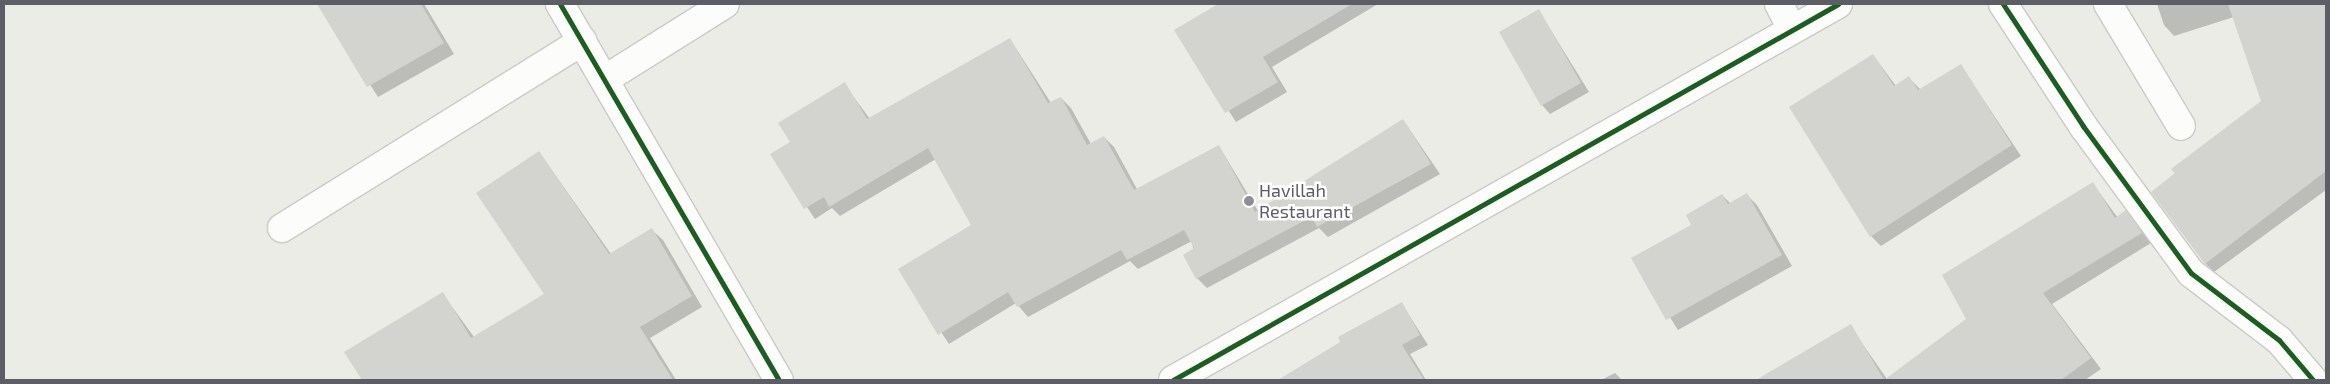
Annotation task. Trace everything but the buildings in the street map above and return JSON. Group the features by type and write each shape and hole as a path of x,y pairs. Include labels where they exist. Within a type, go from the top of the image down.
{"street":[{"path":"560,4 607,78 779,380"},
{"path":"607,78 725,4"},
{"path":"1780,4 1792,29"},
{"path":"1173,380 1838,4"},
{"path":"2003,4 2083,126 2191,273 2279,340 2314,380"},
{"path":"2108,4 2181,126"},
{"path":"282,228 582,40"}],"cycle path":[{"path":"560,4 779,380"},
{"path":"1173,380 1838,4"},
{"path":"2003,4 2083,126 2191,273 2279,340 2313,380"}],"place":[{"name":"Havillah Restaurant","path":"1249,201"}]}
